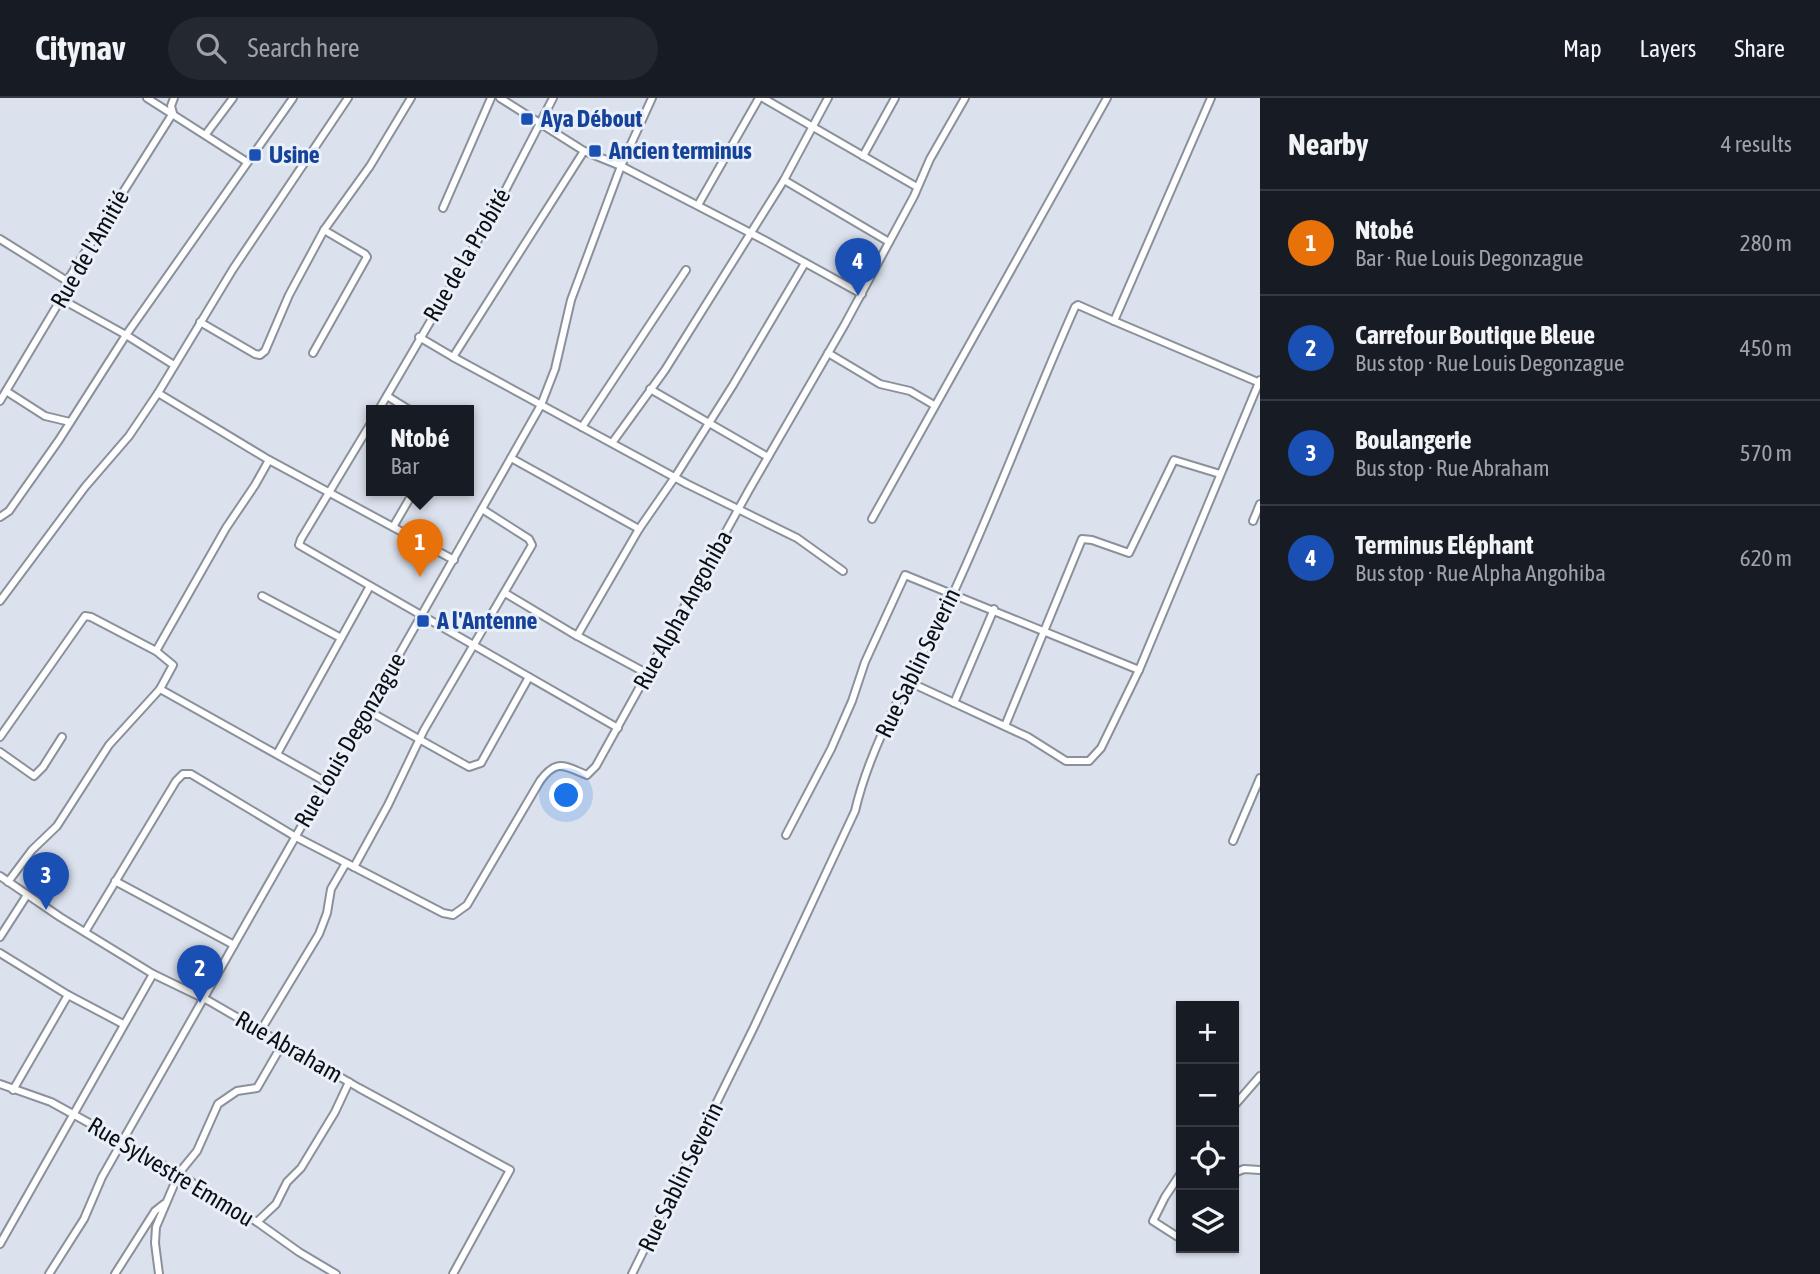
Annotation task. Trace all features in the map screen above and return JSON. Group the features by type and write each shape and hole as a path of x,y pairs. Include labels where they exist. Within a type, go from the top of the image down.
{"street":[{"path":"147,98 247,162"},
{"name":"Rue de l'Amitié","path":"0,401 61,299 67,281 173,113 171,106 174,98"},
{"path":"206,134 233,98"},
{"path":"0,517 9,510 126,335 293,98"},
{"path":"0,601 85,487 129,436 233,269 348,98"},
{"path":"200,322 255,354 260,355 265,351 289,295 324,230 370,166 411,98"},
{"path":"443,208 491,98"},
{"path":"500,98 584,150 698,205 862,294"},
{"name":"Rue de la Probité","path":"382,405 492,216 553,98"},
{"name":"Rue Louis Degonzague","path":"49,1274 84,1219 102,1178 541,405 555,369 571,300 621,166 652,98"},
{"path":"698,205 761,98 917,187"},
{"path":"612,443 665,370 784,180 828,98"},
{"path":"863,156 895,98"},
{"name":"Rue Alpha Angohiba","path":"116,881 176,781 183,774 191,774 296,837 443,914 453,915 460,911 473,897 551,767 558,765 587,775 592,773 862,294 930,159 965,98"},
{"path":"872,519 1107,98"},
{"path":"907,681 1028,737 1066,761 1089,761 1101,748 1139,670 1260,382 1114,321 1211,98"},
{"path":"453,357 584,150"},
{"path":"784,180 889,242"},
{"path":"313,353 367,257 324,230"},
{"path":"0,239 67,281"},
{"path":"577,636 639,529 709,423 805,263"},
{"path":"582,427 686,270"},
{"path":"61,299 174,365"},
{"name":"Rue Sablin Severin","path":"632,1274 748,1040 850,823 874,755 907,681 954,593 1075,307 1079,305 1114,321"},
{"path":"419,337 675,477 797,538 843,570"},
{"path":"828,354 880,384 910,391 934,405"},
{"path":"650,389 768,457"},
{"path":"6,391 45,416 70,422"},
{"path":"158,393 269,460 454,560"},
{"path":"387,396 401,405"},
{"path":"366,432 299,545 618,727"},
{"path":"511,458 639,529"},
{"path":"156,651 226,528 256,485 269,460"},
{"path":"1005,726 1082,539 1129,554 1174,460 1220,474"},
{"path":"393,527 411,496"},
{"path":"1253,521 1260,504"},
{"path":"354,867 419,741 532,545 529,539 482,509"},
{"path":"786,835 831,749 865,662 903,577 908,574 1139,670"},
{"path":"277,754 370,586"},
{"path":"505,593 648,674"},
{"path":"262,596 341,639"},
{"path":"954,704 994,609"},
{"path":"0,737 85,616 156,651 173,665 160,689 108,745 57,826 32,850 8,882"},
{"path":"367,710 419,741 469,767 475,767 481,763 529,677"},
{"path":"160,689 326,782"},
{"path":"0,752 34,776 62,737"},
{"path":"1233,841 1260,778"},
{"path":"261,1030 319,934 327,913 331,889 346,863"},
{"name":"Rue Abraham","path":"0,876 153,974 261,1030 349,1082 510,1170 453,1274"},
{"path":"85,932 116,881 234,945"},
{"path":"0,937 27,895"},
{"path":"0,953 68,995 123,1024"},
{"path":"0,1244 153,974"},
{"path":"13,1090 68,995"},
{"path":"159,1274 156,1227 179,1173 197,1151 218,1104 237,1091 257,1088 283,1043"},
{"path":"1239,1100 1260,1076"},
{"path":"257,1223 272,1210 287,1182 307,1159 349,1082"},
{"name":"Rue Sylvestre Emmou","path":"0,1084 51,1102 179,1173 213,1198 336,1274"},
{"path":"1239,1171 1260,1170"},
{"path":"1176,1180 1153,1221 1176,1236"},
{"path":"115,1274 155,1212 165,1203"}],"place":[{"name":"Aya Débout","path":"527,119"},
{"name":"Ancien terminus","path":"595,151"},
{"name":"Usine","path":"255,155"},
{"name":"Terminus Eléphant","path":"858,296"},
{"name":"Ntobé","path":"420,577"},
{"name":"A l'Antenne","path":"423,621"},
{"name":"Boulangerie","path":"46,910"},
{"name":"Carrefour Boutique Bleue","path":"200,1003"}]}
